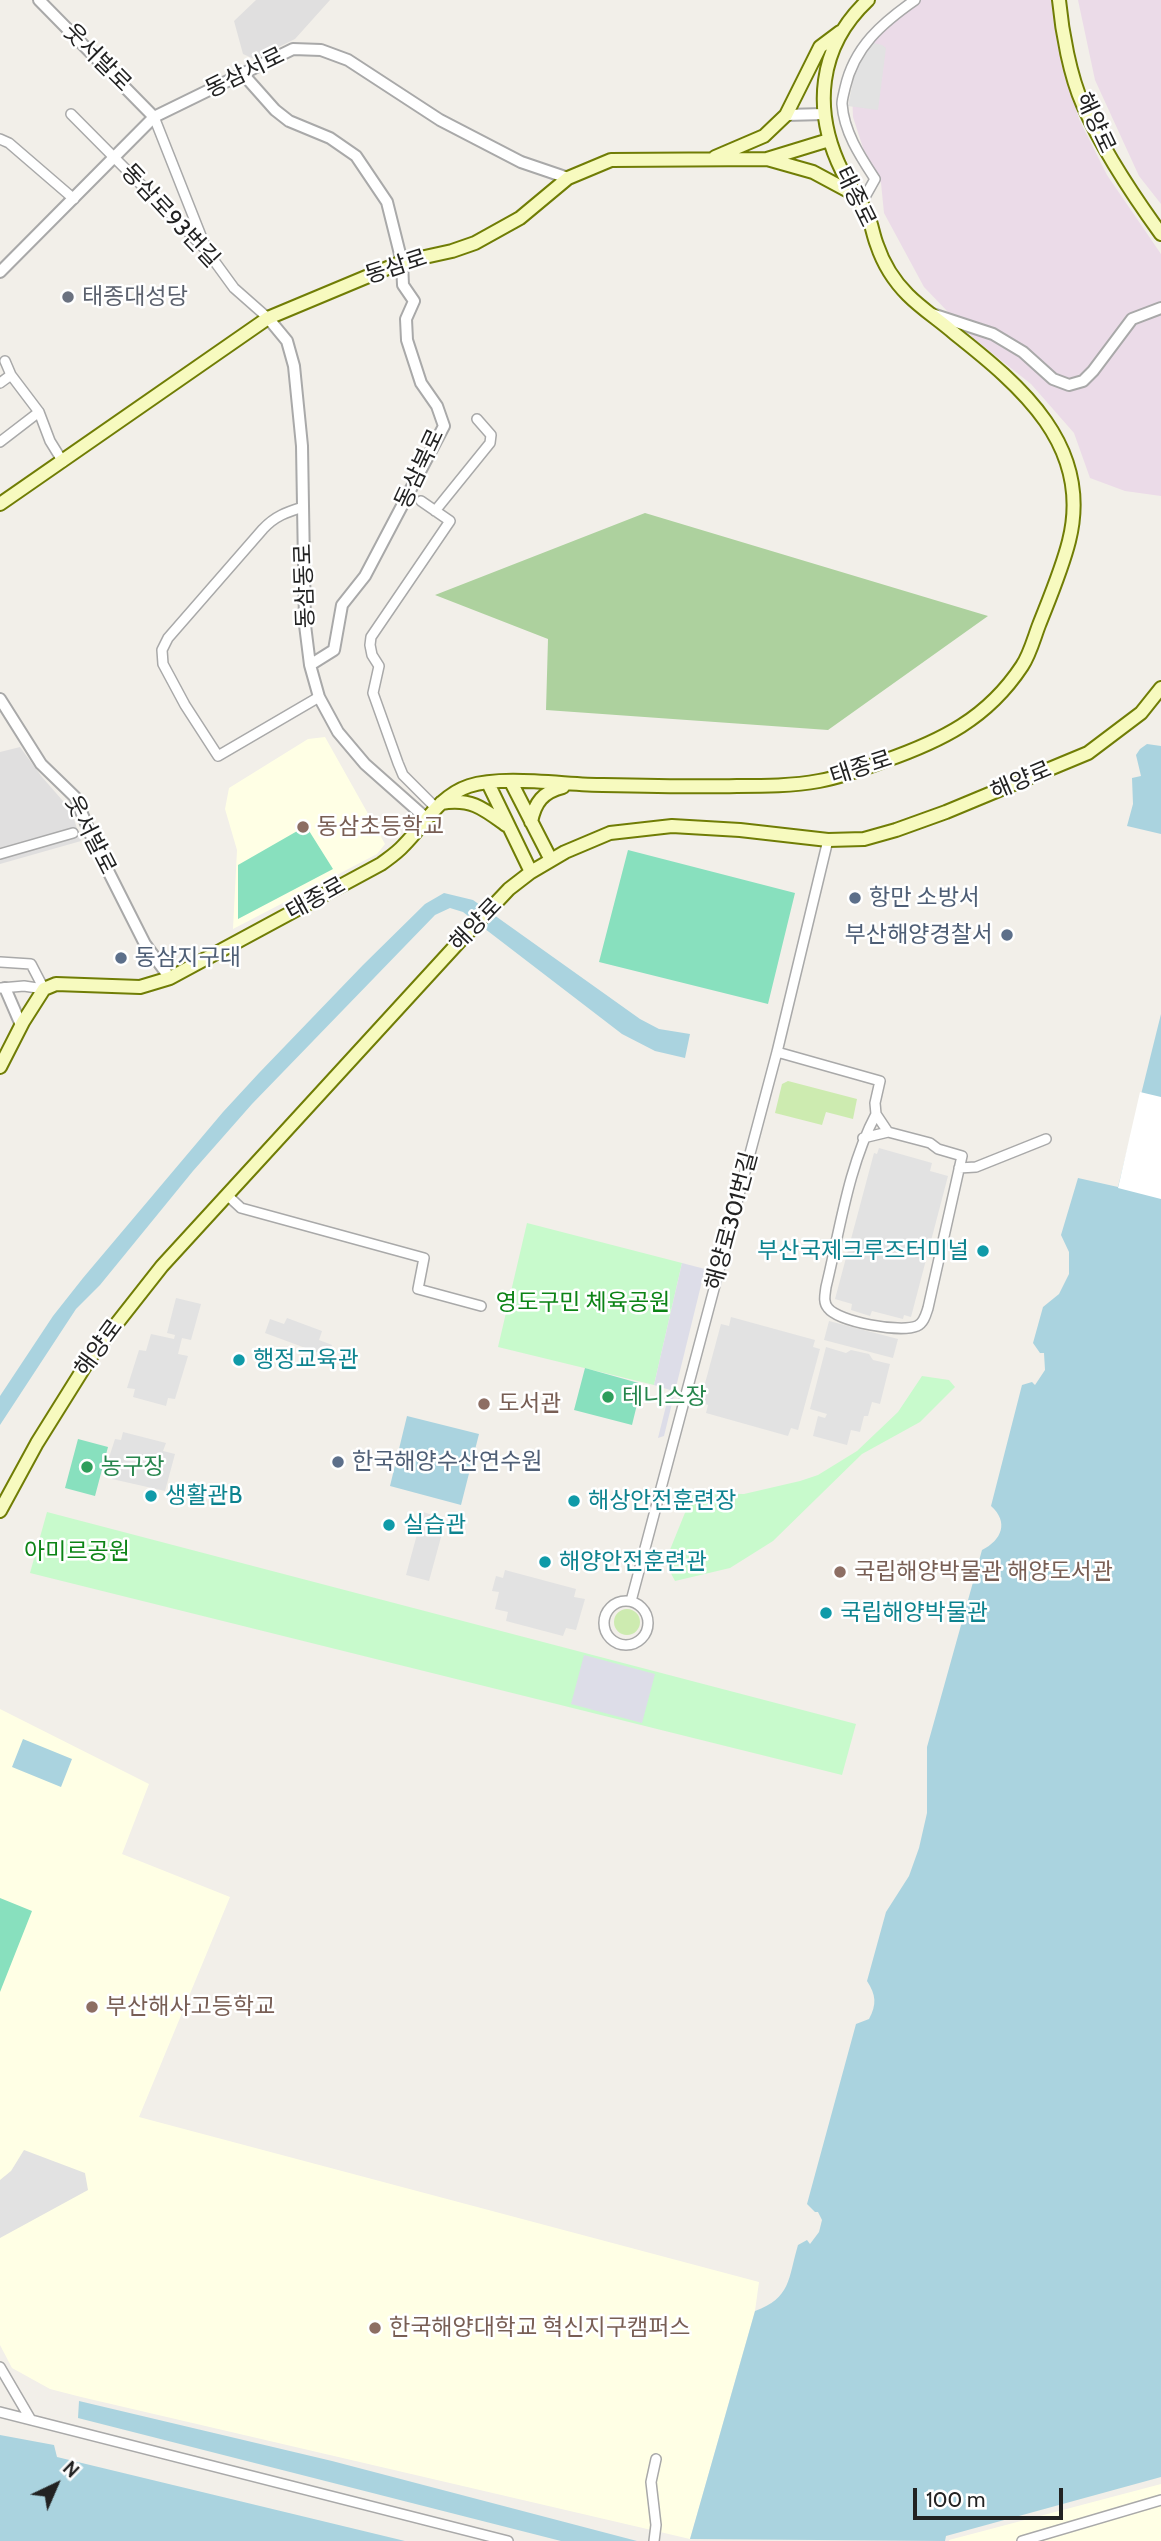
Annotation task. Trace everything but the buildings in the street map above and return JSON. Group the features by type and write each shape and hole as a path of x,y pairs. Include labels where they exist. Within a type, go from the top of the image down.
{"main road":[{"name":"태종로","path":"44,989 56,984 140,987 170,978 381,864 402,847 450,794 472,785 511,782 569,785 771,786 820,781 911,752 947,736 980,715 1001,694 1024,664 1070,540 1074,483 1056,435 1042,416 977,351 907,294 889,271 877,247 868,217 841,170 829,140 824,114 824,87 840,31 868,0"},
{"name":"해양로","path":"1059,0 1068,49 1083,104 1110,156 1161,234"},
{"path":"710,159 764,136 786,115 820,47 840,31"},
{"name":"동삼로","path":"0,504 268,318 402,261 452,251 475,243 520,218 568,178 611,160 767,159 829,140"},
{"path":"767,159 813,172 858,200"},
{"name":"해양로","path":"0,1511 37,1443 92,1355 162,1266 459,942 509,889 531,872 610,833 672,826 828,840 864,839 896,830 1088,753 1141,713 1161,688"},
{"path":"511,782 551,860"},
{"path":"488,783 531,872"},
{"path":"531,822 534,808 541,796 569,785"},
{"path":"438,805 459,800 474,804 510,827"},
{"path":"0,1067 21,1025 44,989"}],"street":[{"name":"웃서발로","path":"39,0 155,117"},
{"path":"858,200 875,179 857,151 847,128 842,102 847,77 858,52 879,27 915,0"},
{"name":"동삼서로","path":"0,272 155,117 293,49 321,50 348,60 440,120 521,162 568,178"},
{"name":"동삼북로","path":"243,74 275,110 289,121 330,138 356,156 387,202 402,261 403,285 414,301 406,319 407,340 421,383 437,406 444,426 365,576 342,605 334,650 310,665"},
{"name":"동삼로93번길","path":"71,114 207,251 234,288 268,318"},
{"path":"786,115 824,114"},
{"path":"155,117 207,251"},
{"path":"0,139 9,143 74,198"},
{"path":"931,314 993,334 1023,352 1053,379 1069,385 1083,381 1093,371 1132,319 1161,308"},
{"name":"동삼동로","path":"268,318 287,341 294,366 302,446 305,625 310,665 319,697 338,732 365,764 427,819"},
{"path":"977,351 993,334"},
{"path":"5,361 11,374 39,412 50,441 63,462"},
{"path":"0,383 11,374"},
{"path":"0,442 39,412"},
{"path":"435,511 490,443 491,435 477,419"},
{"path":"421,501 450,522 371,637 370,645 379,666 373,693 403,775 438,805"},
{"path":"303,508 279,516 263,529 168,638 162,650 163,664 185,705 218,756 319,697"},
{"name":"웃서발로","path":"0,699 41,764 75,797 95,845 145,944 170,978"},
{"path":"0,854 74,833"},
{"name":"해양로301번길","path":"631,1601 777,1052 828,840"},
{"path":"0,962 31,964 44,989 3,988 21,1025"},
{"path":"777,1052 880,1081 875,1103 876,1114 888,1132"},
{"path":"863,1138 888,1132 930,1143 938,1149 961,1157 936,1278 923,1320 916,1326 892,1329 840,1315 830,1311 824,1296 863,1138 876,1114"},
{"path":"959,1168 976,1167 1046,1139"},
{"path":"227,1195 242,1208 424,1258 418,1289 481,1306"},
{"path":"631,1601 647,1614 648,1628 641,1640 635,1644 621,1645 609,1636 604,1622 606,1615 616,1604 631,1601"},
{"path":"0,2367 31,2420"},
{"path":"0,2412 508,2541"},
{"path":"654,2541 656,2525 651,2482 656,2459"},
{"path":"1022,2541 1161,2500"}],"shaded area":[{"path":"256,0 330,0 295,39 254,59 243,54 234,21"},
{"path":"921,0 1051,0 1079,119 1107,175 1161,254 1161,496 1125,491 1090,478 1074,433 1031,384 974,339 924,287 884,213 881,183 863,148 853,117 852,91 858,67 880,33"},
{"path":"1078,0 1161,0 1161,204 1139,176 1095,80"},
{"path":"870,42 886,48 878,110 848,106 856,67"},
{"name":"동삼초등학교","path":"325,737 385,844 377,854 233,929 237,850 225,809 229,788 308,739"},
{"path":"20,747 63,801 74,819 81,841 0,864 0,752"},
{"path":"879,1148 932,1163 930,1171 948,1176 911,1317 904,1315 903,1319 872,1311 870,1316 851,1310 852,1304 835,1299 874,1153 877,1154"},
{"path":"682,1263 705,1269 664,1436 658,1438 670,1390 654,1385"},
{"path":"176,1298 201,1304 191,1340 182,1338 178,1354 188,1356 175,1399 168,1398 166,1406 133,1397 135,1389 127,1388 139,1350 146,1351 151,1334 174,1339 175,1335 167,1333"},
{"path":"731,1317 815,1340 813,1347 820,1349 798,1430 791,1428 788,1436 706,1413 708,1405 700,1402 721,1324 729,1326"},
{"path":"287,1318 322,1331 319,1340 332,1345 327,1356 265,1333 270,1319 284,1324"},
{"path":"829,1321 898,1339 893,1358 824,1340"},
{"path":"826,1347 846,1353 851,1350 869,1354 873,1360 890,1364 880,1404 872,1402 868,1416 864,1416 860,1432 851,1430 847,1445 813,1436 818,1416 825,1418 827,1414 810,1409"},
{"path":"123,1432 166,1443 163,1451 175,1454 165,1491 112,1479 113,1472 105,1470 115,1439 121,1440"},
{"path":"423,1512 446,1519 429,1581 406,1575"},
{"path":"505,1570 576,1589 574,1597 585,1599 576,1630 566,1628 563,1636 506,1621 508,1612 495,1609 499,1592 492,1591 496,1576 503,1578"},
{"path":"584,1655 655,1674 642,1723 571,1704"},
{"name":"한국해양대학교 혁신지구캠퍼스","path":"0,1709 149,1784 122,1854 230,1897 139,2117 759,2282 755,2311 690,2539 81,2397 50,2389 12,2368 0,2345"},
{"path":"24,2150 85,2173 88,2190 0,2238 0,2180 11,2171"},
{"path":"1161,2484 1161,2541 949,2541 949,2540"}],"green space":[{"path":"645,513 988,616 828,730 546,710 548,639 435,595"},
{"path":"306,826 333,869 238,919 238,865"},
{"path":"628,850 795,893 768,1004 599,962"},
{"path":"788,1081 857,1099 853,1119 826,1112 822,1125 775,1113 782,1084"},
{"name":"영도구민 체육공원","path":"527,1223 682,1263 654,1385 498,1347"},
{"name":"테니스장","path":"585,1368 642,1384 632,1425 574,1410"},
{"path":"922,1376 949,1380 955,1387 920,1422 862,1454 773,1541 730,1568 675,1581 665,1562 693,1493 744,1494 818,1475 857,1451 898,1412"},
{"name":"농구장","path":"78,1439 108,1447 95,1496 65,1488"},
{"name":"아미르공원","path":"47,1512 856,1724 842,1775 30,1573"},
{"path":"627,1609 636,1613 640,1622 636,1631 627,1635 618,1631 614,1622 618,1613"},
{"path":"0,1898 32,1911 0,1992"}],"water":[{"path":"1147,744 1161,746 1161,834 1127,826 1133,804 1132,778 1141,776 1136,755"},
{"path":"444,893 473,900 640,1019 659,1029 690,1034 685,1058 655,1051 622,1034 463,912 450,908 435,915 252,1104 193,1171 100,1285 76,1309 0,1425 0,1396 53,1316 83,1278 259,1073 425,904"},
{"path":"1161,1014 1161,2477 946,2536 945,2541 690,2539 755,2311 776,2300 782,2293 798,2245 807,2240 810,2244 819,2232 822,2220 818,2212 807,2204 856,2024 869,2019 873,2009 874,1995 867,1981 886,1912 909,1876 919,1848 927,1813 927,1747 982,1550 994,1541 1001,1530 1000,1518 991,1506 1022,1385 1032,1382 1035,1385 1045,1370 1044,1353 1040,1353 1033,1343 1043,1307 1059,1294 1069,1274 1069,1252 1061,1235 1078,1178 1118,1187"},
{"path":"407,1416 479,1434 461,1505 390,1486"},
{"path":"23,1739 72,1759 61,1787 12,1767"},
{"path":"79,2401 332,2461 637,2541 561,2541 78,2418"},
{"path":"0,2435 54,2445 57,2457 405,2541 0,2541"}],"pier":[{"path":"1140,1092 1161,1097 1161,1199 1118,1188"}],"place":[{"name":"태종대성당","path":"68,297"},
{"name":"동삼초등학교","path":"303,827"},
{"name":"항만 소방서","path":"855,898"},
{"name":"부산해양경찰서","path":"1007,935"},
{"name":"동삼지구대","path":"121,958"},
{"name":"부산국제크루즈터미널","path":"983,1251"},
{"name":"행정교육관","path":"239,1360"},
{"name":"테니스장","path":"608,1397"},
{"name":"도서관","path":"484,1404"},
{"name":"한국해양수산연수원","path":"338,1462"},
{"name":"농구장","path":"87,1467"},
{"name":"생활관B","path":"151,1496"},
{"name":"해상안전훈련장","path":"574,1501"},
{"name":"실습관","path":"389,1525"},
{"name":"해양안전훈련관","path":"545,1562"},
{"name":"국립해양박물관 해양도서관","path":"840,1572"},
{"name":"국립해양박물관","path":"826,1613"},
{"name":"부산해사고등학교","path":"92,2007"},
{"name":"한국해양대학교 혁신지구캠퍼스","path":"375,2328"}]}
